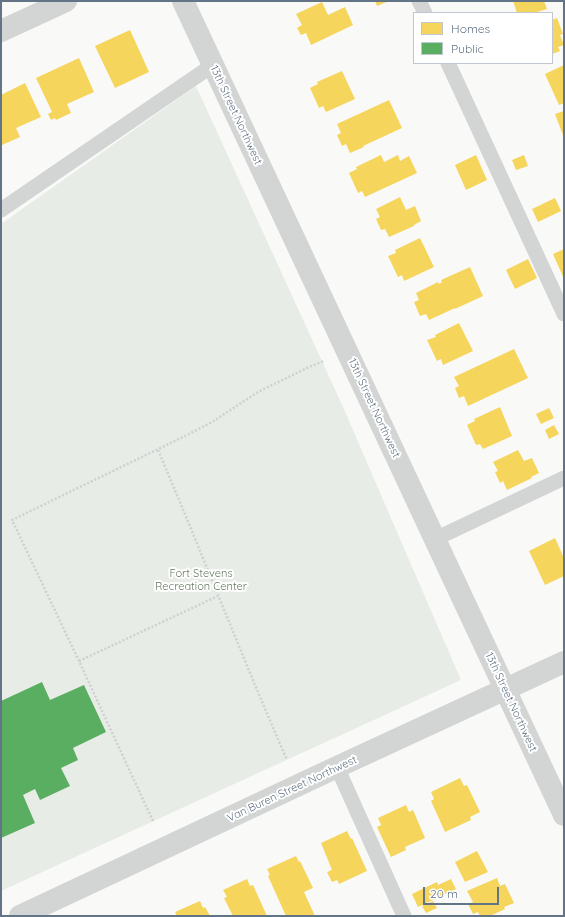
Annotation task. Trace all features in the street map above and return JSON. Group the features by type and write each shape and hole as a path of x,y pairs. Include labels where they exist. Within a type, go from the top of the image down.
{"street":[{"path":"1,31 66,1"},
{"name":"13th Street Northwest","path":"183,1 564,815"},
{"name":"Van Buren Street Northwest","path":"20,916 564,662"}],"lane":[{"path":"419,1 424,12"},
{"path":"1,210 213,64"},
{"path":"448,64 564,314"},
{"path":"435,539 564,478"},
{"path":"337,767 404,916"}],"path":[{"path":"152,821 79,661 12,520 151,452 158,450 212,422 271,385 347,351"},
{"path":"158,450 287,760"},
{"path":"79,661 218,596"}],"green space":[{"name":"Fort Stevens Recreation Center","path":"196,86 343,407 461,680 1,891 1,224"}],"building: Homes":[{"path":"375,1 389,1 377,6"},
{"path":"513,1 544,1 547,9 537,12 517,12"},
{"path":"322,2 328,15 345,7 353,25 311,45 306,33 301,35 297,28 302,25 296,14"},
{"path":"557,18 563,34 560,35 564,45 558,47 560,51 553,54 553,20"},
{"path":"130,30 149,72 115,88 95,46"},
{"path":"79,58 94,92 67,104 71,113 56,120 55,118 51,120 48,114 52,112 36,78"},
{"path":"564,65 564,103 559,105 545,74"},
{"path":"342,71 355,99 326,112 323,106 319,108 310,88 318,84 317,82"},
{"path":"25,83 41,117 16,128 20,137 2,145 1,95"},
{"path":"389,100 402,128 350,153 346,144 342,146 337,135 341,133 337,124"},
{"path":"564,111 564,138 555,114"},
{"path":"381,155 384,162 398,155 400,161 409,156 417,173 365,197 362,191 358,193 349,173 357,169 356,167"},
{"path":"476,155 487,180 466,190 455,165"},
{"path":"524,155 528,166 516,170 512,160"},
{"path":"400,197 406,210 415,206 421,221 414,226 389,237 385,229 381,230 376,219 380,217 376,209"},
{"path":"555,198 561,211 538,222 532,209"},
{"path":"420,238 434,267 404,281 402,275 398,277 388,256 396,253 395,250"},
{"path":"564,249 564,279 553,254"},
{"path":"528,259 537,278 515,289 506,270"},
{"path":"470,267 483,296 429,320 426,314 420,316 414,302 419,300 416,293 438,282 439,284 442,282 441,280"},
{"path":"459,323 473,351 443,365 441,359 437,361 427,340 436,337 435,335"},
{"path":"514,349 528,378 468,406 464,396 459,398 455,388 459,386 454,377"},
{"path":"500,407 512,436 483,449 480,444 476,445 467,425 475,421 474,419"},
{"path":"549,408 554,418 541,424 536,414"},
{"path":"554,425 559,434 549,439 545,430"},
{"path":"518,450 524,461 532,458 539,473 507,490 503,481 500,483 495,472 498,471 493,462"},
{"path":"555,538 564,558 564,576 545,585 529,551"},
{"path":"460,778 464,786 467,785 480,812 470,817 471,820 445,832 431,801 434,799 431,792"},
{"path":"406,805 409,812 413,810 425,838 405,847 406,850 391,857 377,827 381,825 378,818"},
{"path":"347,831 351,839 352,838 367,871 339,884 337,880 332,882 327,872 332,870 321,843"},
{"path":"477,851 488,872 465,882 455,862"},
{"path":"296,856 313,888 304,892 315,916 286,916 268,876 270,875 267,869"},
{"path":"497,878 500,886 505,884 514,903 504,907 505,909 490,916 480,916 478,912 473,914 468,904 473,902 467,891"},
{"path":"247,879 250,886 253,885 267,916 233,916 224,898 227,897 223,890"},
{"path":"451,879 456,889 418,907 412,894 437,882 438,885"},
{"path":"200,901 203,908 205,907 210,916 177,916 175,912"},
{"path":"433,901 437,908 426,913 422,906"}],"building: Public":[{"path":"42,682 50,700 84,685 106,732 73,748 78,760 61,768 70,786 40,800 35,789 23,795 35,823 1,838 1,701"}]}
